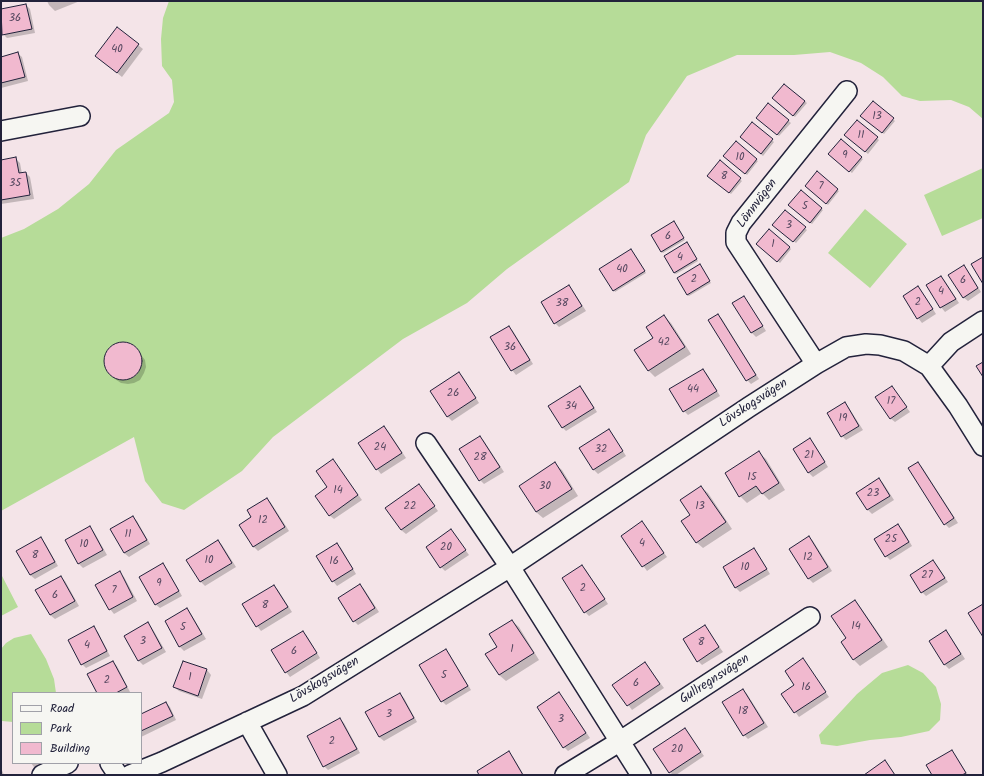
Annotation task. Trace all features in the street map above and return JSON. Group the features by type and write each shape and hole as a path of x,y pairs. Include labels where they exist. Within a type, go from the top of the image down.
{"street":[{"name":"Lönnvägen","path":"816,364 736,242 736,233 746,217 846,91"},
{"path":"1,131 80,116"},
{"path":"929,366 950,342 983,321"},
{"name":"Lövskogsvägen","path":"130,775 162,762 304,696 510,568 724,423 816,364 846,347 866,344 880,344 904,351 929,366 958,406 983,446"},
{"path":"426,443 510,568 641,775"},
{"name":"Gullregnsvägen","path":"565,775 619,742 810,617"},
{"path":"247,722 277,775"},
{"path":"42,775 66,764"},
{"path":"111,764 118,775"}],"green space":[{"path":"169,1 983,1 983,119 969,107 951,100 920,101 902,96 883,77 861,63 830,52 794,55 737,55 687,76 646,135 629,182 507,269 467,303 403,339 273,437 242,471 184,510 162,503 145,481 134,437 1,511 1,238 24,229 58,209 89,184 116,150 169,113 174,102 172,80 162,66 161,39 163,18"},
{"path":"983,168 983,218 942,236 924,195"},
{"path":"865,209 907,244 870,288 828,253"},
{"path":"1,574 18,607 1,616"},
{"path":"31,634 46,659 54,679 56,692 12,692 12,722 2,721 1,649 6,643 14,638"},
{"path":"908,665 923,673 936,687 941,704 940,720 929,731 901,737 870,740 837,746 821,744 819,735 857,694 882,673"}],"building":[{"path":"26,4 32,29 2,35 1,9"},
{"path":"117,27 139,44 117,73 95,56"},
{"path":"18,52 25,77 1,83 1,57"},
{"path":"784,84 805,101 793,116 772,98"},
{"path":"873,101 894,118 882,133 860,116"},
{"path":"768,103 789,120 777,135 756,118"},
{"path":"857,120 878,137 865,152 844,135"},
{"path":"752,122 773,139 761,154 740,137"},
{"path":"841,139 862,157 849,172 828,154"},
{"path":"736,141 757,159 745,174 723,156"},
{"path":"16,157 19,173 26,172 30,195 1,200 1,160"},
{"path":"720,160 741,178 729,193 707,176"},
{"path":"817,171 838,189 826,204 805,186"},
{"path":"801,190 822,208 810,223 788,205"},
{"path":"785,210 806,227 793,242 772,225"},
{"path":"674,221 684,238 661,252 651,235"},
{"path":"769,229 790,247 777,262 756,244"},
{"path":"687,242 697,259 674,273 664,256"},
{"path":"631,249 645,271 613,291 599,269"},
{"path":"983,257 983,284 971,264"},
{"path":"700,264 710,281 687,295 677,278"},
{"path":"964,265 978,288 963,298 948,275"},
{"path":"941,276 956,299 940,308 926,285"},
{"path":"569,285 582,306 554,324 541,302"},
{"path":"918,286 933,309 917,319 903,296"},
{"path":"744,296 763,326 751,333 732,303"},
{"path":"718,314 756,375 746,381 708,320"},
{"path":"664,315 685,347 648,371 634,350 653,338 646,327"},
{"path":"509,326 530,360 511,371 490,337"},
{"path":"119,342 127,342 137,347 141,354 141,368 137,375 127,380 119,380 109,375 107,372 104,365 104,357 109,347 112,345"},
{"path":"983,362 983,377 976,366"},
{"path":"703,369 717,391 683,412 669,389"},
{"path":"459,372 476,398 447,417 430,391"},
{"path":"580,386 594,408 562,428 548,406"},
{"path":"892,386 907,407 890,419 875,397"},
{"path":"845,402 859,426 841,437 827,413"},
{"path":"384,426 402,453 376,470 358,443"},
{"path":"609,429 623,451 593,470 579,448"},
{"path":"480,436 500,467 479,481 459,449"},
{"path":"810,438 825,462 808,473 793,449"},
{"path":"759,451 779,483 762,494 756,486 739,497 725,473"},
{"path":"333,459 358,495 329,516 315,496 327,487 316,471"},
{"path":"555,462 572,489 536,512 519,486"},
{"path":"918,462 954,518 944,525 908,468"},
{"path":"879,478 890,496 867,510 856,493"},
{"path":"419,484 435,506 401,530 385,508"},
{"path":"701,486 726,522 696,543 681,521 690,515 680,500"},
{"path":"267,498 285,527 253,547 239,525 251,517 247,510"},
{"path":"133,516 147,540 124,553 110,529"},
{"path":"642,521 664,553 642,567 621,536"},
{"path":"898,524 909,542 885,557 874,539"},
{"path":"90,526 103,550 78,564 65,540"},
{"path":"451,529 466,550 440,568 426,547"},
{"path":"809,536 828,567 808,579 789,549"},
{"path":"41,537 55,562 30,575 16,551"},
{"path":"218,540 232,563 200,582 186,560"},
{"path":"337,543 353,569 332,582 316,556"},
{"path":"754,548 767,569 735,588 723,567"},
{"path":"933,560 945,578 921,593 910,575"},
{"path":"163,563 179,591 155,605 139,577"},
{"path":"582,565 605,599 584,613 562,578"},
{"path":"120,571 133,597 109,610 95,585"},
{"path":"61,576 75,601 50,615 35,590"},
{"path":"360,584 375,608 353,622 338,598"},
{"path":"274,585 288,607 256,627 242,604"},
{"path":"855,600 882,640 853,660 841,642 846,638 831,616"},
{"path":"983,604 983,637 968,613"},
{"path":"187,608 202,634 179,647 165,621"},
{"path":"512,620 534,653 499,675 485,654 497,647 489,634"},
{"path":"148,622 162,648 138,661 124,636"},
{"path":"705,625 719,647 697,662 683,639"},
{"path":"94,626 107,651 81,665 68,640"},
{"path":"946,630 961,654 944,665 929,641"},
{"path":"303,631 317,653 285,673 271,650"},
{"path":"446,649 468,686 441,702 419,665"},
{"path":"803,658 826,692 794,713 781,694 794,685 785,671"},
{"path":"113,661 127,687 118,692 96,692 87,674"},
{"path":"183,661 207,669 198,696 173,687"},
{"path":"645,662 660,684 627,706 612,685"},
{"path":"743,689 764,723 743,736 722,702"},
{"path":"559,692 586,733 563,748 537,707"},
{"path":"400,693 414,718 379,737 365,712"},
{"path":"166,702 173,716 142,731 142,714"},
{"path":"340,718 357,749 323,767 307,736"},
{"path":"685,728 701,752 669,773 653,749"},
{"path":"952,750 966,773 962,775 932,775 926,765"},
{"path":"509,751 523,775 479,775 477,771"},
{"path":"885,760 895,775 864,775"}]}
